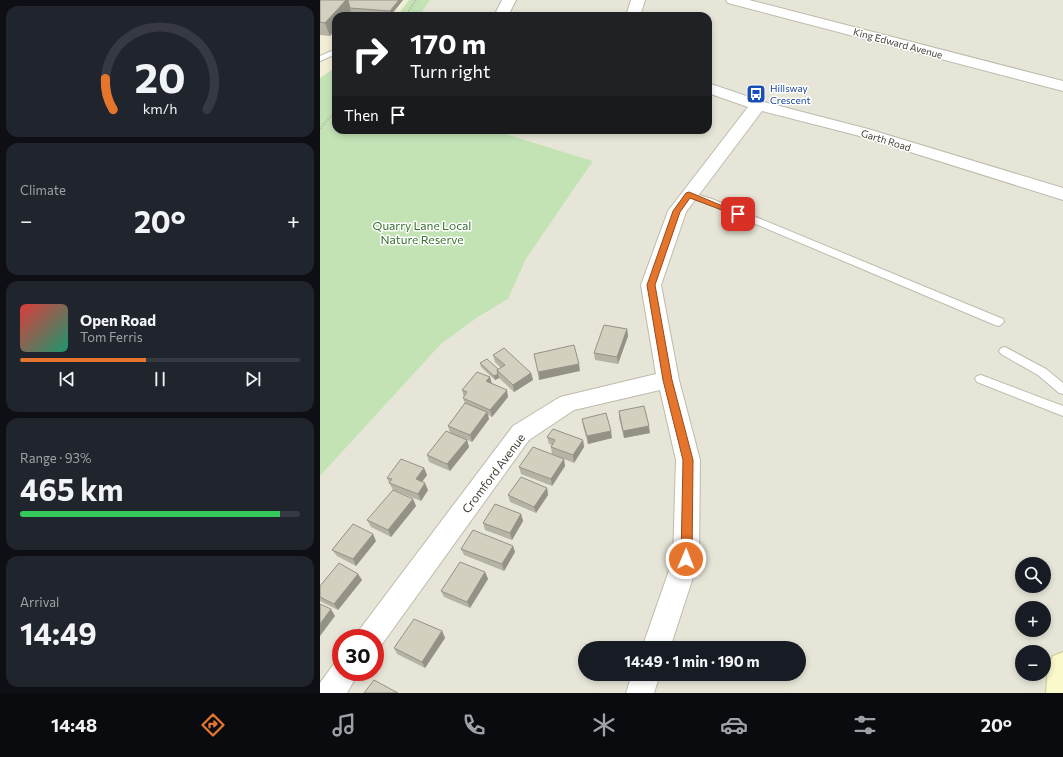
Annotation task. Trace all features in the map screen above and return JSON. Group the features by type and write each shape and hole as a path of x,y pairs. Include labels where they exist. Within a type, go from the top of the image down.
{"street":[{"path":"503,12 509,0"},
{"path":"634,12 638,0"},
{"name":"King Edward Avenue","path":"733,0 1063,86"},
{"name":"Garth Road","path":"712,89 758,105 862,132 1063,194"},
{"path":"658,641 686,559 688,460 668,380 651,285 677,211 758,105"},
{"name":"Cromford Avenue","path":"377,629 521,433 568,403 668,380"},
{"path":"1061,693 1063,666"},
{"path":"330,693 339,681"},
{"path":"640,693 644,681"}],"lane":[{"path":"320,59 332,53"},
{"path":"689,195 709,201 999,322"},
{"path":"1005,351 1042,372 1063,390"},
{"path":"981,379 1063,411"}],"path":[{"path":"408,12 416,0"},
{"path":"320,129 332,115"}],"shaded area":[{"path":"320,0 409,0 400,12 332,12 332,70 320,78"},
{"path":"430,0 1063,0 1063,693 320,693 320,476 441,344 478,317 508,299 526,259 593,161 506,134 712,134 712,12 422,12"}],"green space":[{"path":"409,0 430,0 422,12 400,12"},
{"name":"Quarry Lane Local Nature Reserve","path":"332,70 332,134 506,134 593,161 526,259 508,299 478,317 441,344 320,476 320,78"}],"building":[{"path":"320,0 346,0 335,12 332,12 332,15 325,23 320,22"},
{"path":"348,0 399,0 390,11 350,8"},
{"path":"604,325 627,329 617,357 594,353"},
{"path":"574,345 579,364 538,372 534,354"},
{"path":"504,348 531,373 513,385 497,370 505,365 493,355"},
{"path":"487,359 498,369 498,374 494,376 480,363"},
{"path":"477,372 490,377 486,381 507,390 490,410 463,398 467,392 462,390"},
{"path":"465,403 487,412 470,435 448,426"},
{"path":"644,406 649,426 623,431 619,411"},
{"path":"606,413 611,431 587,436 582,419"},
{"path":"553,429 583,440 573,455 551,447 555,440 547,437"},
{"path":"446,431 467,440 447,464 427,455"},
{"path":"533,447 564,459 551,479 519,467"},
{"path":"401,459 424,468 416,479 425,483 418,494 389,483 392,479 387,478"},
{"path":"521,477 547,488 534,507 508,495"},
{"path":"393,490 413,499 388,530 367,520"},
{"path":"495,504 521,514 510,533 483,523"},
{"path":"353,524 373,534 353,559 332,550"},
{"path":"473,530 513,546 502,564 461,549"},
{"path":"460,562 485,572 467,602 441,591"},
{"path":"339,563 358,574 334,604 320,597 320,586"},
{"path":"320,604 331,609 320,624"},
{"path":"414,619 442,631 422,662 394,648"},
{"path":"373,681 376,681 398,693 364,693"}],"place":[{"name":"Hillsway Crescent","path":"756,94"}],"route":[{"path":"686,559 688,460 668,380 651,285 677,211 689,195 709,201 738,214"}]}
